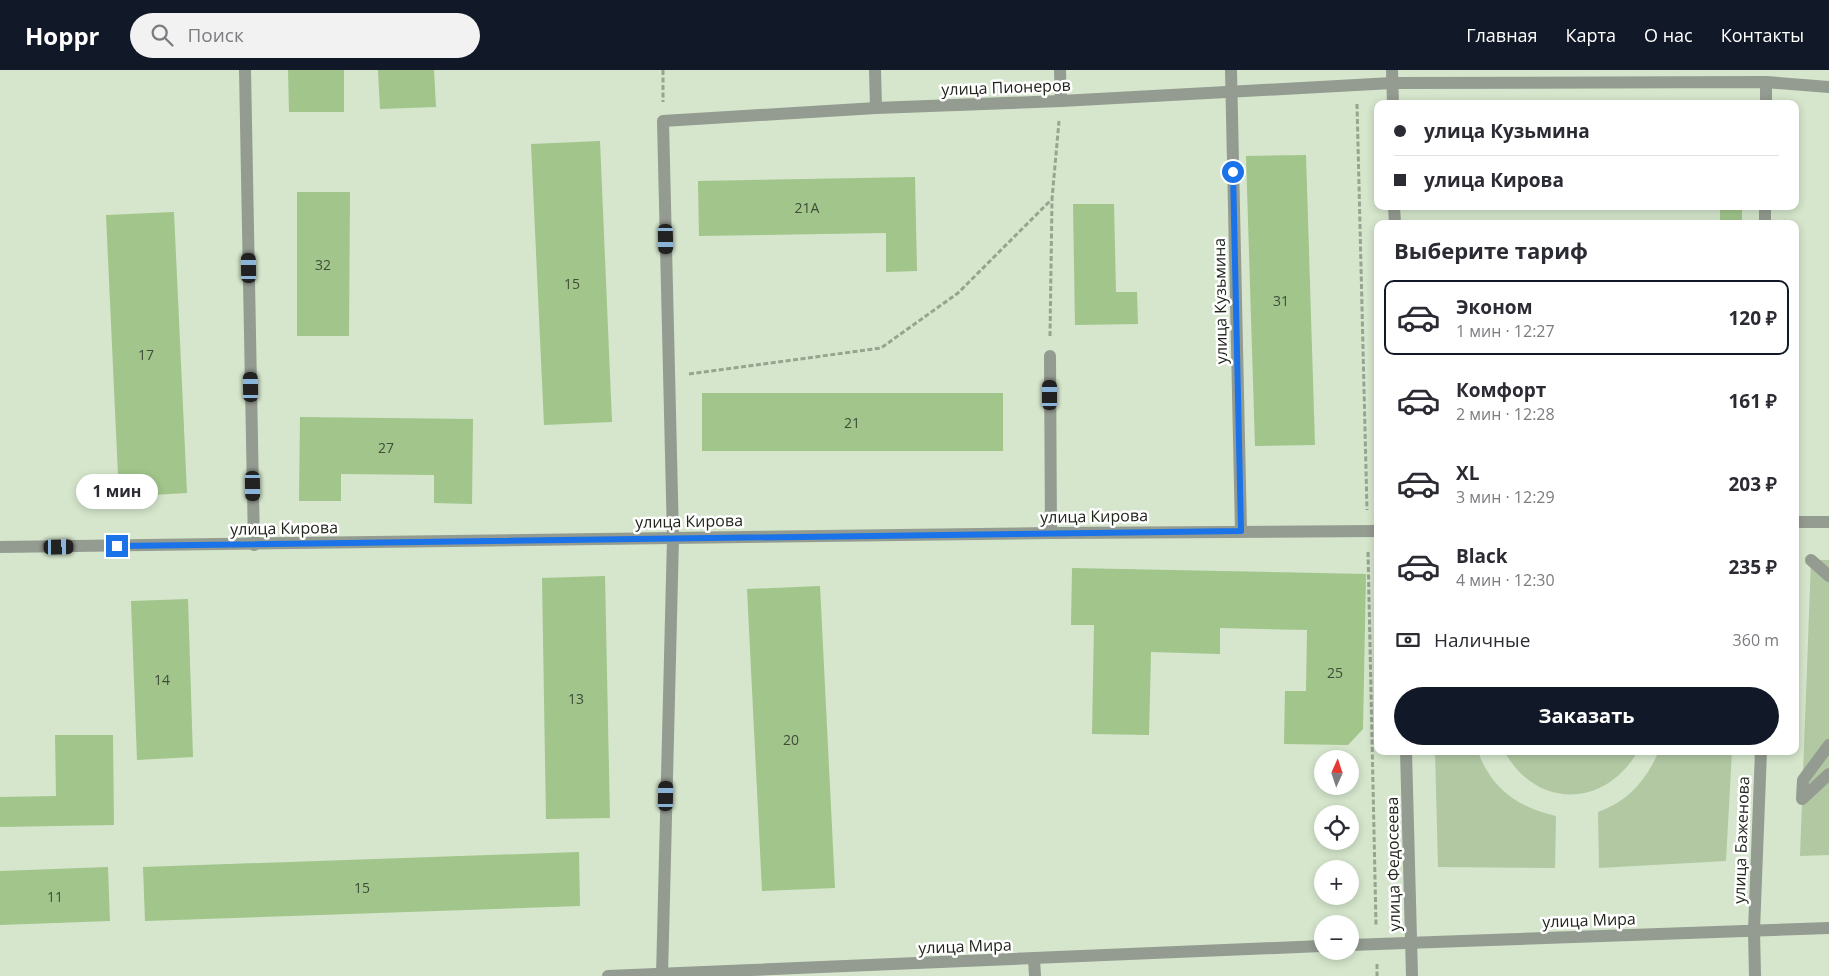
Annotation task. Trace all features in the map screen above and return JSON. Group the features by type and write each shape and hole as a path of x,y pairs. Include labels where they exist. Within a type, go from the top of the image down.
{"street":[{"path":"245,70 254,545"},
{"path":"875,70 876,108"},
{"path":"1060,70 1061,101"},
{"name":"улица Кузьмина","path":"1231,70 1241,531"},
{"path":"1392,70 1393,100"},
{"path":"1766,82 1766,100"},
{"name":"улица Пионеров","path":"663,121 876,108 1061,101 1392,84 1766,82 1829,86"},
{"path":"662,975 673,538 663,121"},
{"path":"1050,356 1051,533"},
{"path":"1799,522 1829,522"},
{"name":"улица Кирова","path":"0,547 1051,533 1374,531"},
{"path":"1811,560 1829,576"},
{"path":"1829,745 1803,780 1802,800 1829,774"},
{"name":"улица Федосеева","path":"1406,755 1412,976"},
{"name":"улица Баженова","path":"1756,976 1754,930 1762,755"},
{"name":"улица Мира","path":"1359,945 1829,928"},
{"name":"улица Мира","path":"608,976 1314,946"},
{"path":"1034,959 1035,976"}],"path":[{"path":"663,70 663,121"},
{"path":"1050,356 1052,199 1061,101"},
{"path":"669,376 881,348 958,292 1052,199"}],"green space":[{"path":"1811,560 1829,560 1829,855 1800,856"},
{"path":"1435,755 1480,755 1490,776 1498,786 1518,802 1556,816 1555,868 1438,867"},
{"path":"1507,755 1635,755 1624,770 1608,783 1590,792 1571,794 1552,792 1534,784 1518,770"},
{"path":"1657,755 1732,755 1726,861 1599,868 1598,812 1627,796 1642,780"}],"building":[{"path":"288,70 344,70 344,112 289,112"},
{"path":"378,70 434,70 436,107 380,109"},
{"path":"600,141 612,422 544,425 531,144"},
{"path":"1306,155 1315,445 1255,446 1246,156"},
{"path":"915,177 917,271 886,272 886,233 699,236 698,181"},
{"path":"297,192 350,192 349,336 297,336"},
{"path":"1073,204 1114,204 1116,292 1137,292 1138,324 1075,325"},
{"path":"1720,210 1742,210 1742,220 1720,220"},
{"path":"174,212 187,493 119,497 106,215"},
{"path":"702,393 1003,393 1003,451 702,451"},
{"path":"300,417 473,419 472,504 434,503 434,475 341,474 341,501 299,501"},
{"path":"1072,568 1366,574 1363,729 1348,745 1284,744 1285,691 1306,691 1307,630 1220,628 1220,654 1151,652 1149,735 1092,734 1094,625 1071,625"},
{"path":"605,576 610,818 546,819 542,578"},
{"path":"820,586 835,888 762,891 747,589"},
{"path":"188,599 193,757 137,760 131,601"},
{"path":"55,735 113,735 114,825 0,827 0,797 56,796"},
{"path":"579,852 580,906 145,921 143,867"},
{"path":"108,867 110,921 0,925 0,871"}],"route":[{"path":"117,546 1241,531 1233,172"}]}
